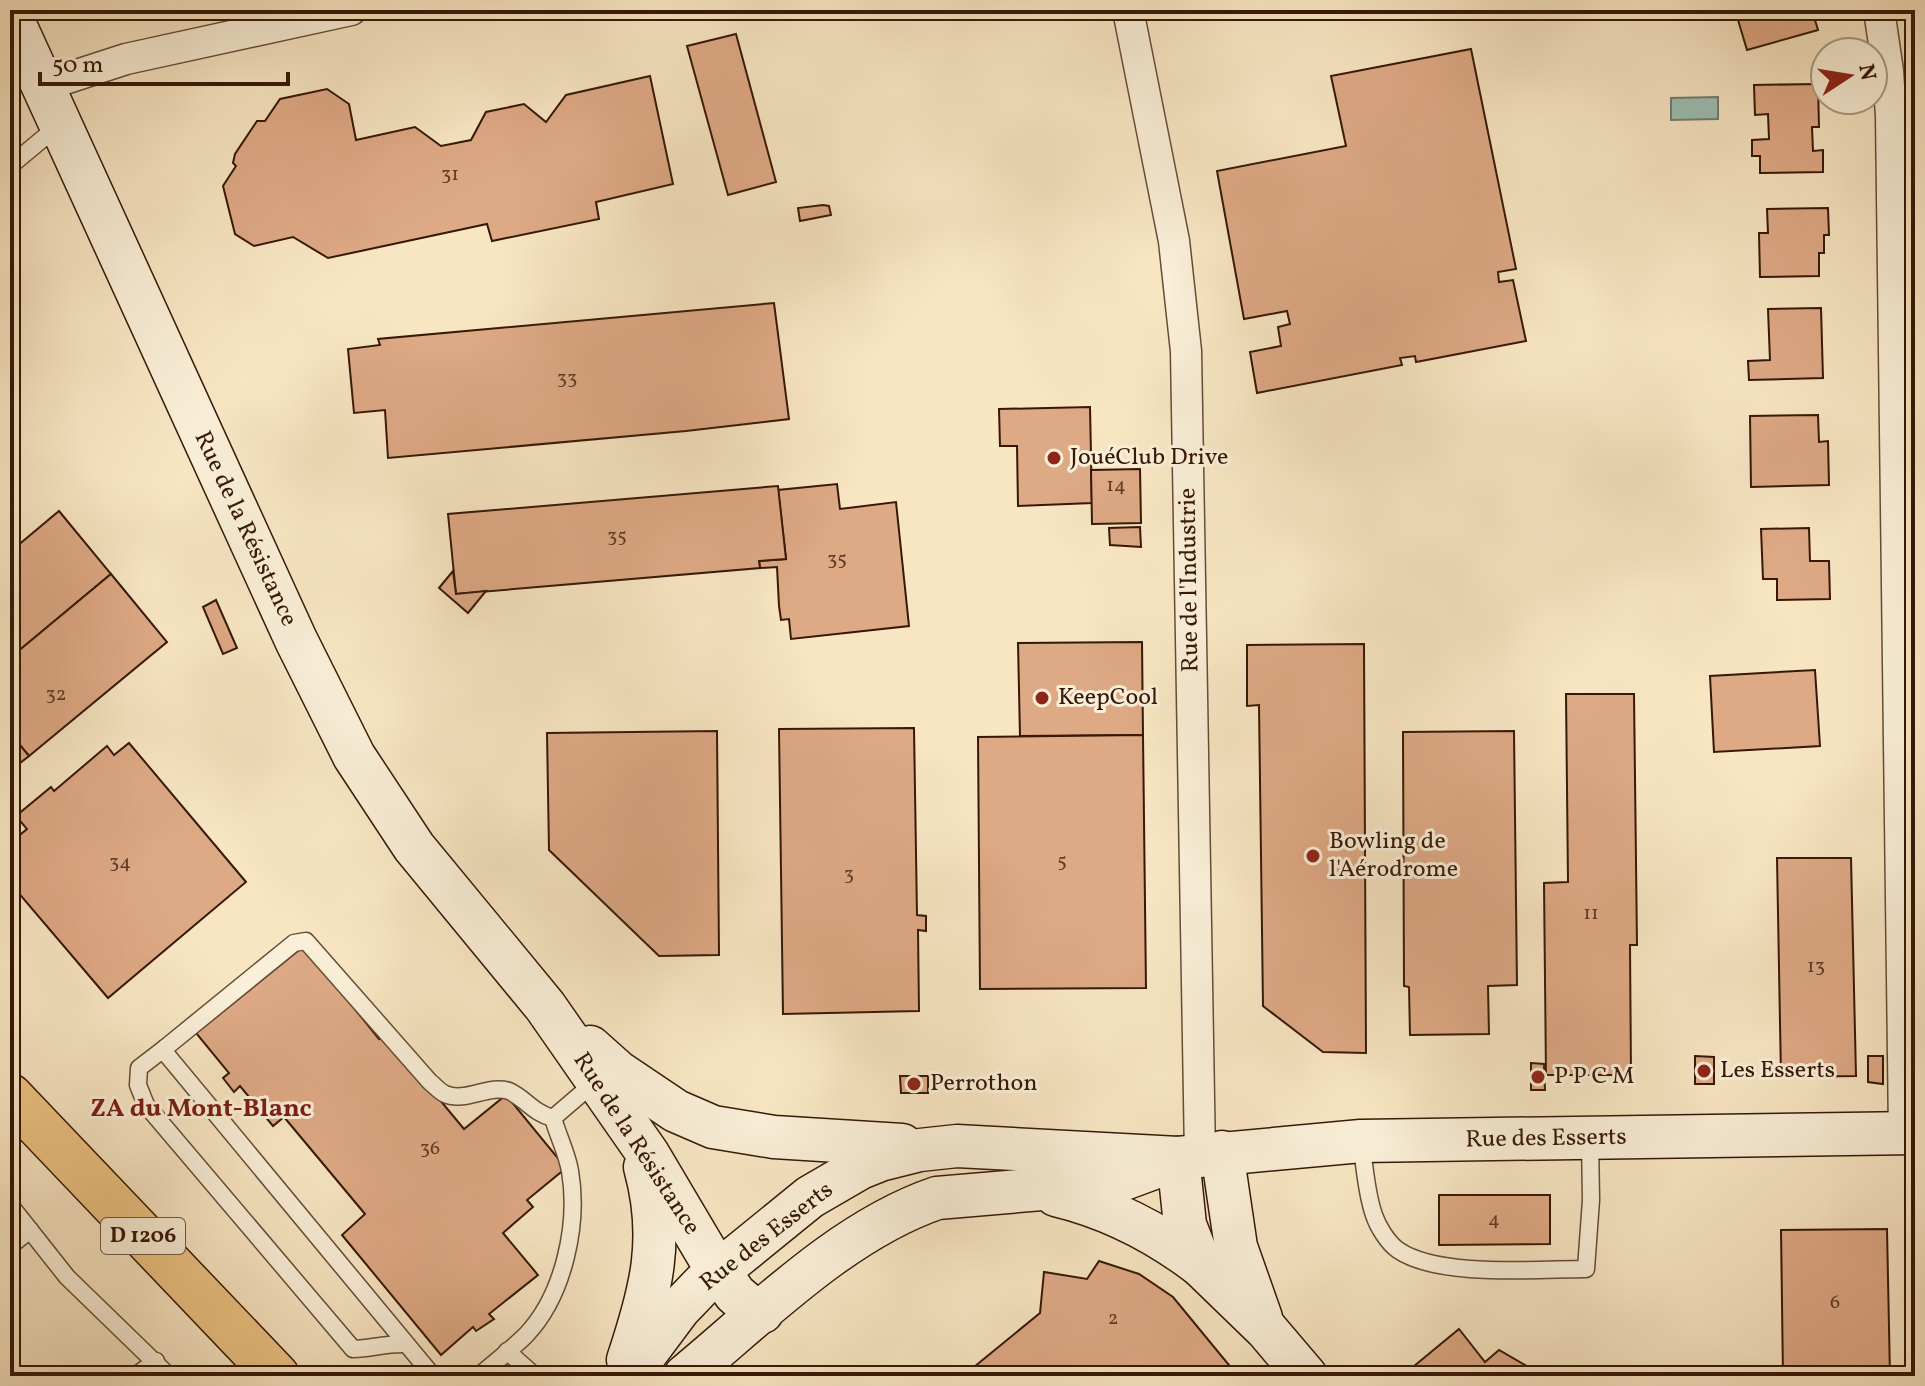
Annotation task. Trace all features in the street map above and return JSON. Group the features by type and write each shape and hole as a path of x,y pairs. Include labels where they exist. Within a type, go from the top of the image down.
{"main road":[{"name":"D 1206","path":"10,1096 277,1376"}],"street":[{"path":"43,86 170,48 351,10"},
{"name":"Rue de l'Industrie","path":"1128,10 1174,241 1186,351 1200,1155"},
{"path":"1879,10 1888,71 1904,355 1909,1133"},
{"name":"Rue de la Résistance","path":"10,14 284,614 354,756 414,847 545,1006 635,1135 718,1270 740,1299 762,1312"},
{"name":"Rue de la Résistance","path":"545,1006 618,1072 676,1111 713,1127 769,1137 957,1146"},
{"name":"Rue des Esserts","path":"629,1376 679,1309 718,1270 810,1197 860,1168 920,1150 957,1146 1200,1155 1361,1141 1909,1133"},
{"path":"623,1376 646,1305 655,1262 653,1202 635,1135"},
{"path":"769,1137 790,1160 810,1197 822,1239 823,1261"},
{"path":"1200,1155 1185,1225 1201,1266"},
{"path":"1200,1155 1266,1329"},
{"name":"Rue des Esserts","path":"685,1376 823,1261 878,1224 915,1205 937,1198 1121,1181 1200,1155"},
{"path":"1032,1189 1076,1200 1123,1217 1155,1233 1201,1266 1266,1329 1306,1376"}],"lane":[{"path":"10,166 60,124"},
{"path":"405,1344 390,1343 353,1349 146,1105 138,1085 139,1068 294,943 306,941 444,1094 458,1097 509,1091 540,1115 553,1118"},
{"path":"165,1048 167,1055 433,1376"},
{"path":"553,1118 597,1081"},
{"path":"479,1376 527,1334 549,1300 558,1279 572,1228 573,1201 570,1167 553,1118"},
{"path":"1361,1141 1374,1216 1398,1250 1429,1264 1586,1269 1591,1200 1590,1138"},
{"path":"10,1205 67,1277 169,1376"},
{"path":"10,1246 30,1230"},
{"path":"507,1351 535,1376"},
{"path":"135,1376 156,1361"}],"water":[{"path":"1718,97 1718,119 1671,120 1671,98"}],"building":[{"path":"1735,10 1812,10 1818,30 1747,50"},
{"path":"736,34 776,182 728,195 687,46"},
{"path":"1471,49 1516,269 1498,272 1499,282 1513,280 1526,341 1416,362 1415,356 1400,358 1402,365 1257,393 1250,352 1281,346 1278,327 1290,324 1287,311 1244,319 1217,171 1346,146 1331,76"},
{"path":"650,76 673,184 596,202 599,219 492,241 487,224 328,258 293,237 254,246 235,234 223,186 236,166 233,163 235,154 257,121 265,121 280,99 327,89 349,104 356,140 415,127 441,146 471,140 486,112 524,104 546,122 566,95"},
{"path":"1809,84 1809,116 1819,116 1819,127 1812,127 1813,151 1823,150 1823,172 1760,173 1760,156 1752,156 1752,140 1769,139 1768,114 1755,115 1754,85"},
{"path":"829,206 831,215 800,221 798,208"},
{"path":"1828,208 1829,235 1824,235 1824,253 1819,253 1819,276 1760,277 1759,233 1768,233 1767,209"},
{"path":"774,303 789,419 388,458 385,410 354,413 348,349 380,345 378,339"},
{"path":"1821,308 1823,378 1749,380 1748,361 1770,360 1768,309"},
{"name":"JouéClub Drive","path":"1090,407 1092,503 1018,506 1017,446 1000,446 999,409"},
{"path":"1818,415 1819,442 1828,441 1829,485 1751,487 1750,416"},
{"path":"1140,469 1141,523 1092,524 1091,470"},
{"path":"837,484 840,509 896,502 909,626 791,639 789,619 781,620 777,567 760,568 759,561 786,559 778,490"},
{"path":"778,486 786,559 759,561 760,568 456,594 448,514"},
{"path":"59,511 111,574 10,658 10,552"},
{"path":"1140,527 1141,547 1110,545 1109,528"},
{"path":"1809,528 1810,561 1829,561 1830,599 1777,600 1777,579 1763,579 1761,529"},
{"path":"453,571 456,594 486,591 468,613 439,588"},
{"path":"111,574 167,642 29,756 10,733 10,658"},
{"path":"216,600 237,648 223,654 203,607"},
{"path":"1142,642 1143,735 1020,736 1018,643"},
{"name":"Bowling de l'Aérodrome","path":"1364,644 1366,1053 1323,1052 1263,1006 1259,705 1247,706 1247,645"},
{"path":"1815,670 1820,746 1714,752 1710,676"},
{"path":"1566,694 1634,694 1637,945 1630,945 1631,1075 1546,1075 1544,883 1568,882"},
{"path":"914,728 917,915 926,916 926,931 918,930 919,1011 783,1014 779,729"},
{"path":"717,731 719,955 659,956 549,850 547,733"},
{"path":"1514,731 1517,985 1488,986 1489,1034 1410,1035 1409,987 1404,986 1403,732"},
{"path":"10,733 29,756 10,771"},
{"path":"1143,735 1146,988 980,989 978,737"},
{"path":"129,743 246,882 108,998 10,883 10,843 27,829 16,816 51,787 54,791 107,746 114,755"},
{"path":"1777,858 1851,858 1856,1076 1781,1077"},
{"path":"304,946 379,1039 385,1034 464,1129 506,1095 566,1168 527,1200 533,1207 503,1233 538,1275 489,1314 494,1319 476,1331 473,1327 441,1355 342,1235 365,1214 284,1117 273,1126 240,1086 234,1092 223,1078 229,1073 196,1033"},
{"name":"Les Esserts","path":"1695,1056 1714,1057 1714,1084 1695,1084"},
{"path":"1868,1056 1883,1056 1883,1084 1868,1082"},
{"name":"P P C M","path":"1531,1063 1544,1064 1545,1090 1531,1090"},
{"name":"Perrothon","path":"900,1076 928,1076 928,1093 901,1093"},
{"path":"1439,1195 1550,1195 1550,1244 1439,1245"},
{"path":"1887,1229 1890,1376 1783,1376 1781,1230"},
{"path":"1099,1261 1139,1274 1173,1297 1238,1376 963,1376 1040,1313 1044,1272 1087,1279"},
{"path":"1459,1329 1485,1362 1499,1350 1544,1376 1402,1376"}],"place":[{"name":"JouéClub Drive","path":"1054,458"},
{"name":"KeepCool","path":"1042,698"},
{"name":"Bowling de l'Aérodrome","path":"1313,856"},
{"name":"Les Esserts","path":"1704,1071"},
{"name":"P P C M","path":"1538,1077"},
{"name":"Perrothon","path":"914,1084"}],"district":[{"name":"ZA du Mont-Blanc","path":"201,1109"}]}
